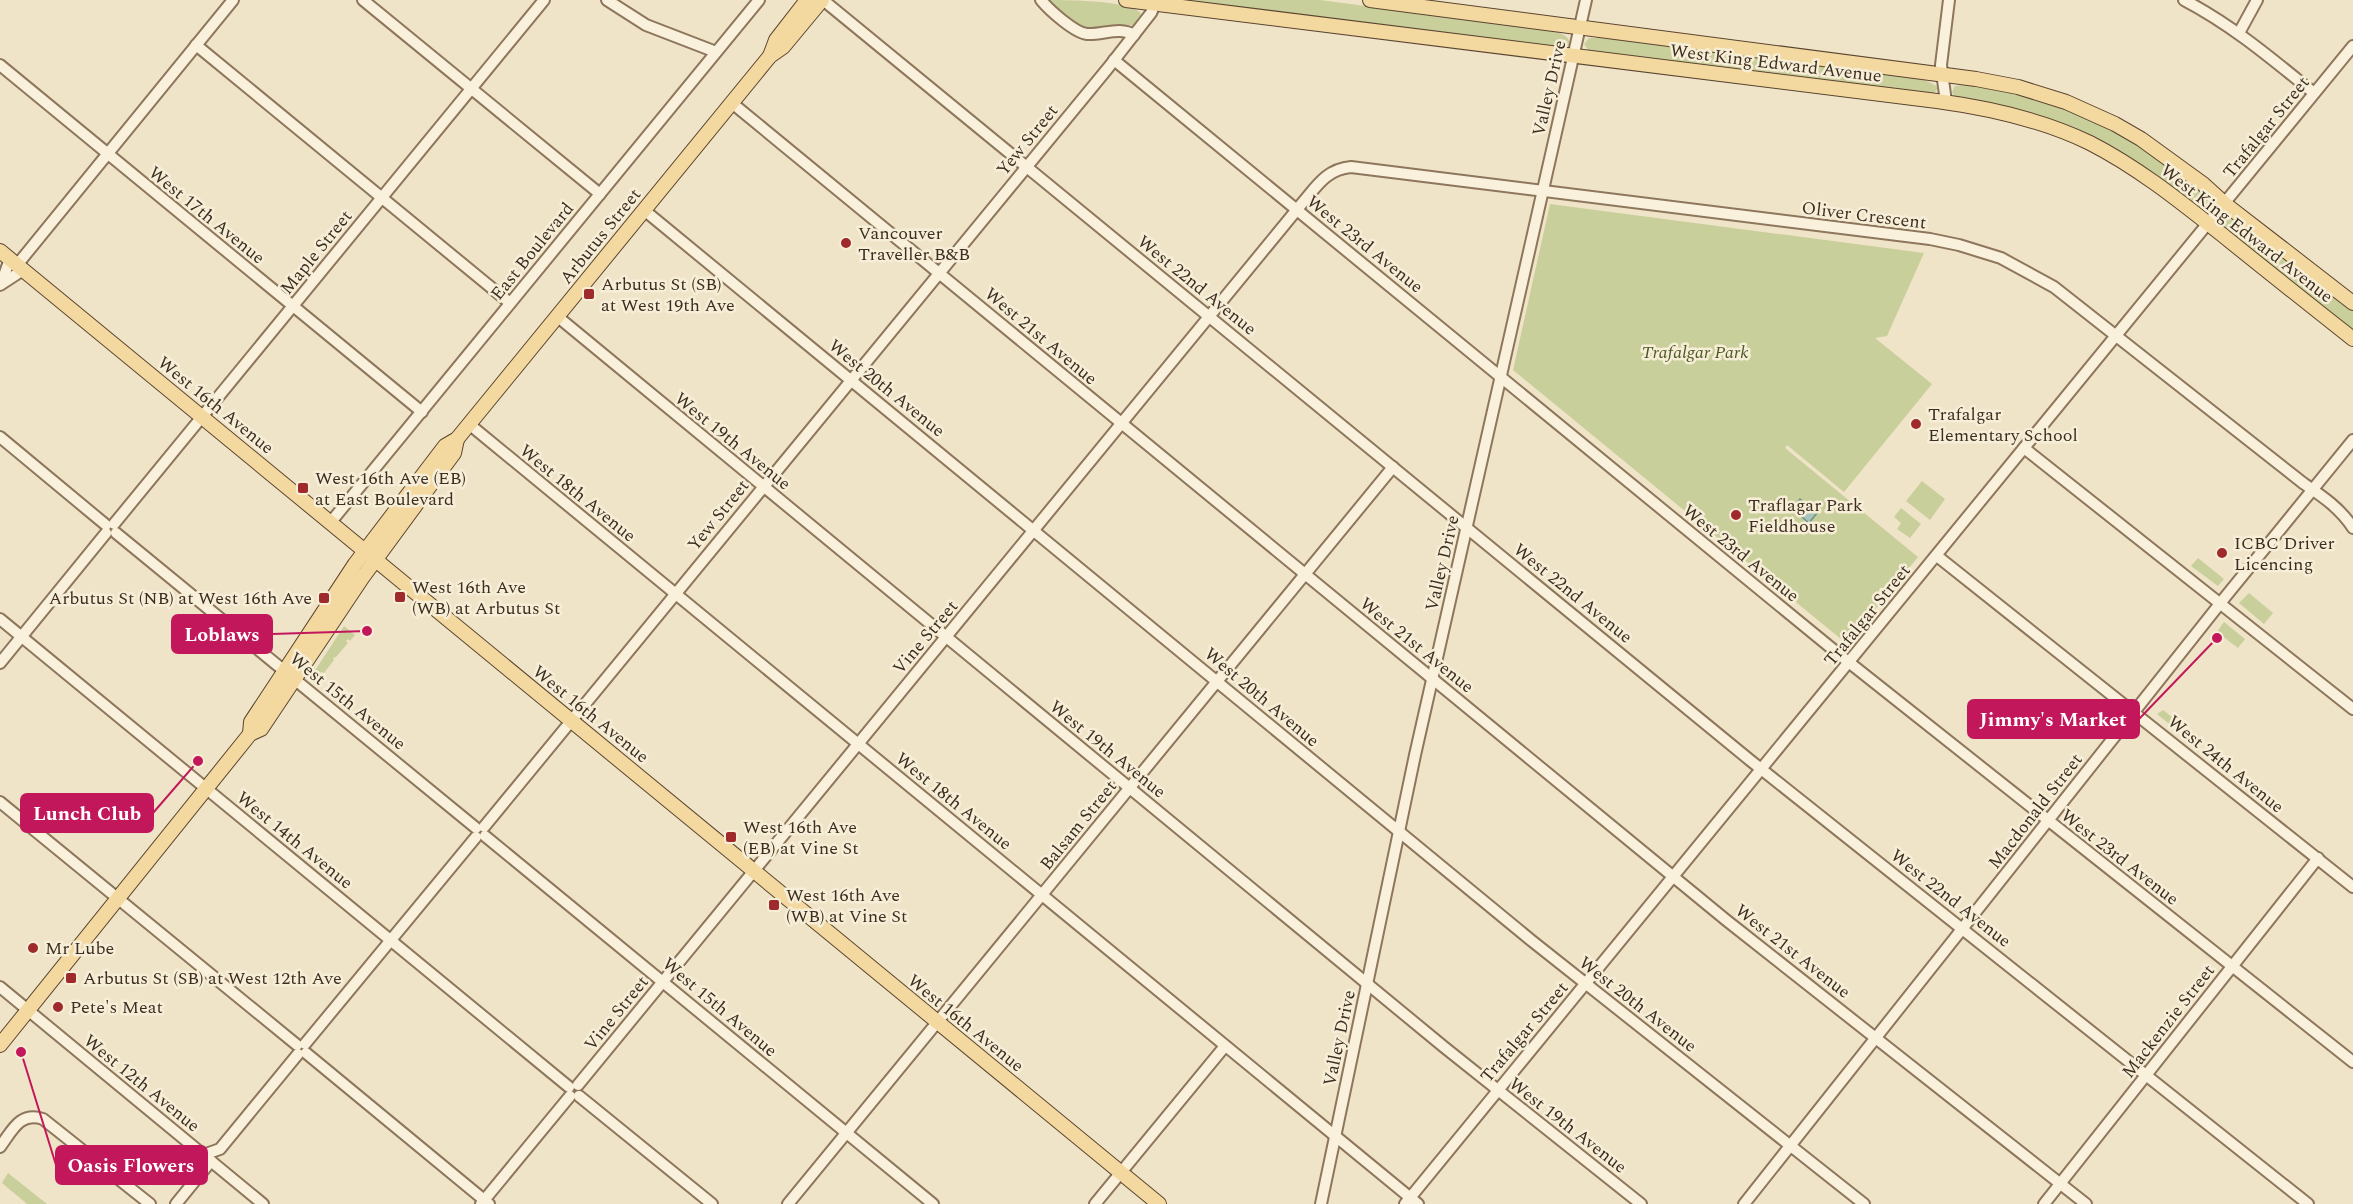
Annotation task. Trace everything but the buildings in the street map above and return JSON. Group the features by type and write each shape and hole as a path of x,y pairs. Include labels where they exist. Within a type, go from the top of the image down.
{"main road":[{"name":"Arbutus Street","path":"770,56 776,40 807,0"},
{"name":"Arbutus Street","path":"0,1045 250,734 261,729 290,675 370,555 454,453 457,439 770,56 783,47 823,0"},
{"name":"West King Edward Avenue","path":"1126,0 1946,102 2030,120 2089,143 2132,166 2353,339"},
{"name":"West King Edward Avenue","path":"1370,0 1420,3 1580,28 2018,87 2087,110 2159,151 2353,303"},
{"name":"West 16th Avenue","path":"12,261 1159,1204"}],"street":[{"path":"1,285 12,261 107,153 233,0"},
{"path":"363,0 600,194"},
{"name":"Maple Street","path":"0,663 544,0"},
{"path":"607,0 646,25 716,52"},
{"name":"East Boulevard","path":"330,523 759,0"},
{"name":"West 22nd Avenue","path":"823,0 1761,770 2308,1204"},
{"path":"1041,0 1080,33 1124,31 1134,35"},
{"name":"Valley Drive","path":"1321,1204 1432,679 1586,0"},
{"path":"1946,102 1941,65 1949,0"},
{"path":"2184,0 2239,33 2314,93"},
{"path":"2239,33 2257,0"},
{"name":"Yew Street","path":"220,1149 1114,60 1156,2"},
{"path":"196,45 510,303"},
{"name":"Trafalgar Street","path":"1411,1202 1497,1090 2353,46"},
{"name":"West 23rd Avenue","path":"1114,60 1849,663 2353,1062"},
{"name":"West 17th Avenue","path":"0,65 422,412"},
{"name":"West 21st Avenue","path":"732,104 1673,876 2086,1204"},
{"name":"Oliver Crescent","path":"1297,210 1328,173 1351,167 1930,239 1959,245 2001,258 2054,286 2313,489 2344,515 2353,528"},
{"name":"West 20th Avenue","path":"645,210 1586,984 1864,1204"},
{"name":"Vine Street","path":"485,1203 663,982 1297,210"},
{"path":"1,285 12,261"},
{"name":"West 19th Avenue","path":"558,317 1497,1090 1641,1204"},
{"name":"West 18th Avenue","path":"469,424 1336,1137 1411,1202"},
{"name":"West 15th Avenue","path":"0,437 933,1204"},
{"name":"Macdonald Street","path":"1744,1204 2353,440"},
{"path":"2025,448 2353,709"},
{"name":"Balsam Street","path":"788,1204 1393,467"},
{"name":"West 24th Avenue","path":"1936,556 2353,887"},
{"name":"West 14th Avenue","path":"0,619 711,1204"},
{"path":"0,802 302,1049 485,1203"},
{"name":"Mackenzie Street","path":"2044,1204 2318,858"},
{"name":"West 12th Avenue","path":"0,987 263,1204"},
{"path":"1095,1204 1225,1046"},
{"path":"0,1148 17,1123 34,1116 48,1122 150,1204"},
{"path":"176,1204 220,1149"},
{"path":"211,1161 220,1149"}],"green space":[{"path":"1046,0 1113,3 1136,9 1141,14 1133,25 1081,29"},
{"path":"1168,0 1320,0 1554,31 1562,34 1570,42 1569,46 1545,47"},
{"path":"1589,38 1614,38 1715,53 1781,59 1784,62 1788,60 1893,73 1930,83 1938,88 1930,94 1621,58 1588,50 1584,44"},
{"path":"1977,84 2001,88 2063,106 2135,140 2200,188 2212,203 2213,209 2209,213 2206,212 2146,170 1981,103 1954,96 1952,92 1955,86"},
{"name":"Trafalgar Park","path":"1550,204 1924,253 1887,336 1875,338 1932,384 1844,492 1787,445 1785,448 1918,557 1847,644 1513,370"},
{"path":"2223,218 2232,218 2353,309 2353,333 2243,246 2222,225"},
{"path":"1922,481 1945,499 1930,520 1906,501"},
{"path":"1901,508 1921,524 1910,538 1897,529 1901,523 1894,517"},
{"path":"2198,558 2224,579 2218,586 2191,566"},
{"path":"2249,593 2273,613 2264,624 2239,603"},
{"path":"2224,622 2245,639 2238,648 2217,632"},
{"path":"344,626 355,635 350,641 348,639 346,641 348,643 333,658 334,660 324,673 320,673 316,682 310,678"},
{"path":"2163,710 2176,720 2173,727 2157,714"},
{"path":"8,1173 47,1204 27,1204 2,1183"}],"water":[{"path":"1800,499 1817,513 1809,523 1792,509"}],"place":[{"name":"Vancouver Traveller B&B","path":"846,243"},
{"name":"Arbutus St (SB) at West 19th Ave","path":"589,294"},
{"name":"Trafalgar Elementary School","path":"1916,424"},
{"name":"West 16th Ave (EB) at East Boulevard","path":"303,488"},
{"name":"Traflagar Park Fieldhouse","path":"1736,515"},
{"name":"ICBC Driver Licencing","path":"2222,553"},
{"name":"West 16th Ave (WB) at Arbutus St","path":"400,597"},
{"name":"Arbutus St (NB) at West 16th Ave","path":"324,598"},
{"name":"Loblaws","path":"367,631"},
{"name":"Jimmy's Market","path":"2217,638"},
{"name":"Lunch Club","path":"198,761"},
{"name":"West 16th Ave (EB) at Vine St","path":"731,837"},
{"name":"West 16th Ave (WB) at Vine St","path":"774,905"},
{"name":"Mr Lube","path":"33,948"},
{"name":"Arbutus St (SB) at West 12th Ave","path":"71,978"},
{"name":"Pete's Meat","path":"58,1007"},
{"name":"Oasis Flowers","path":"21,1052"}]}
